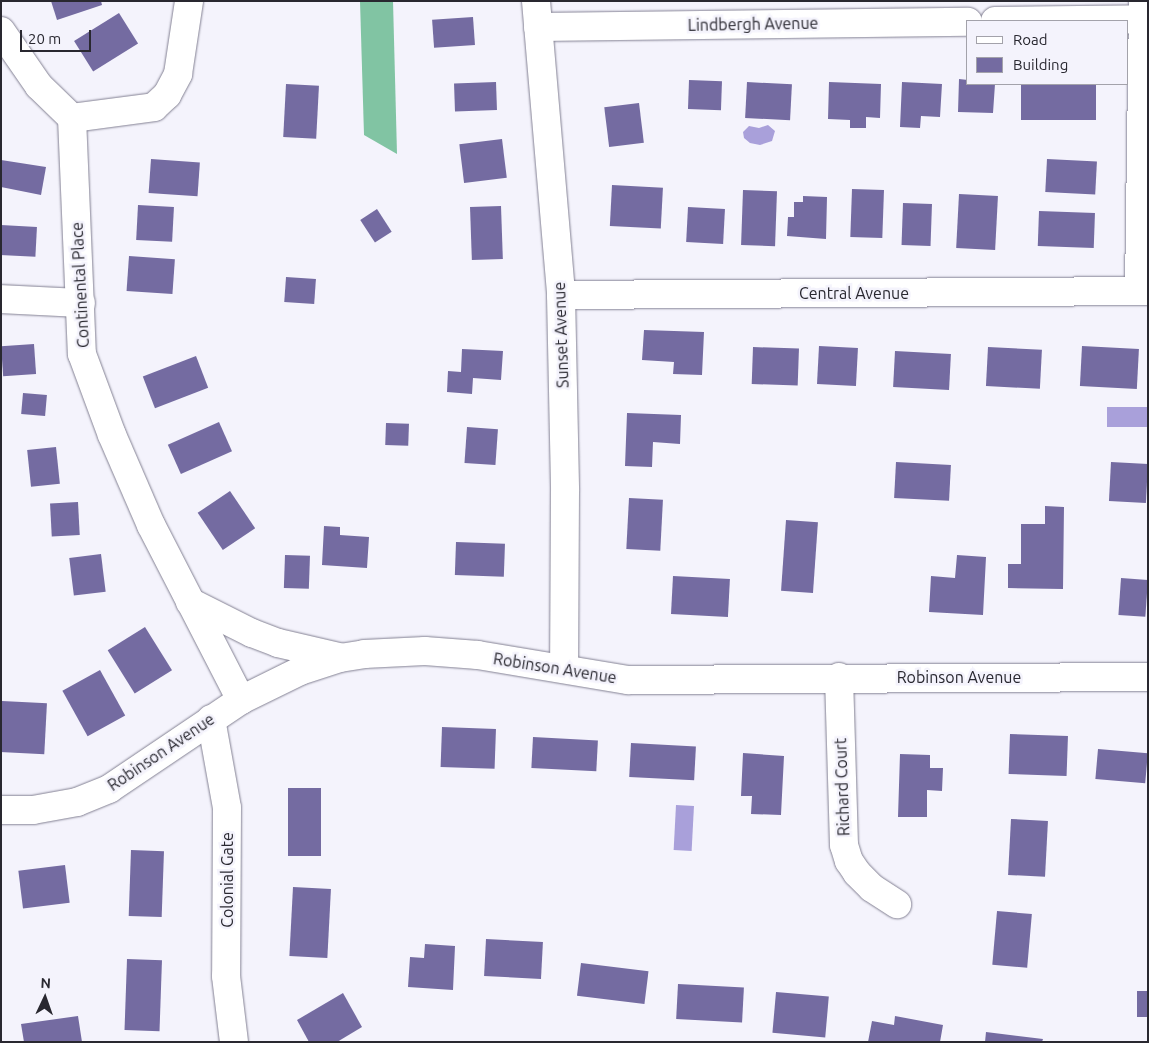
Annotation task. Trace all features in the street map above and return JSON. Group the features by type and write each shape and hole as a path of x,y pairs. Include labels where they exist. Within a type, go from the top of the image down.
{"street":[{"path":"1,31 40,86 72,118 154,107 167,94 178,74 189,1"},
{"path":"1014,20 1144,13 1144,291"},
{"name":"Lindbergh Avenue","path":"537,14 966,22"},
{"name":"Sunset Avenue","path":"537,14 560,294 565,491 564,669"},
{"name":"Continental Place","path":"72,118 82,303 82,354 112,435 143,507 240,700"},
{"name":"Central Avenue","path":"560,294 1144,291"},
{"path":"1,298 82,303"},
{"path":"190,602 252,633 278,643 340,658"},
{"name":"Robinson Avenue","path":"1,810 33,810 77,802 108,789 240,700 300,671 340,658 425,651 478,655 628,680 839,677 1148,677"},
{"name":"Richard Court","path":"839,677 844,845 849,861 857,873 872,888 897,904"},
{"name":"Colonial Gate","path":"211,719 227,808 226,976 234,1042"}],"green space":[{"path":"360,1 393,1 397,154 364,135"}],"shaded area":[{"path":"768,125 775,131 772,141 760,145 750,143 744,138 743,132 749,126 759,128"},
{"path":"1107,407 1148,407 1148,427 1107,427"},
{"path":"676,805 694,806 692,851 674,850"}],"building":[{"path":"51,1 101,1 102,5 57,20"},
{"path":"119,13 138,44 93,72 74,41"},
{"path":"473,17 475,45 434,48 432,20"},
{"path":"959,79 966,80 966,85 995,85 993,113 958,112"},
{"path":"689,80 722,81 721,110 688,109"},
{"path":"496,82 497,110 455,111 454,83"},
{"path":"747,82 792,84 790,120 745,118"},
{"path":"829,82 881,84 880,118 866,117 866,128 850,128 850,120 828,119"},
{"path":"902,82 942,84 940,117 921,116 920,128 900,127"},
{"path":"286,84 319,86 316,139 283,137"},
{"path":"1021,85 1096,85 1096,120 1021,120"},
{"path":"639,103 644,143 609,147 604,107"},
{"path":"502,139 507,178 464,183 459,144"},
{"path":"151,159 200,162 198,196 149,193"},
{"path":"1047,159 1097,162 1095,195 1045,192"},
{"path":"1,160 46,167 41,195 1,187"},
{"path":"612,185 663,188 661,229 610,226"},
{"path":"852,189 884,190 882,238 850,237"},
{"path":"743,190 777,191 775,246 741,245"},
{"path":"959,194 998,196 995,250 956,248"},
{"path":"803,196 827,197 826,239 787,236 788,217 794,217 794,202 803,202"},
{"path":"903,203 932,204 931,246 902,245"},
{"path":"138,205 174,207 172,242 136,240"},
{"path":"501,206 503,259 472,260 470,207"},
{"path":"688,207 725,209 723,244 686,242"},
{"path":"377,209 392,232 375,243 360,220"},
{"path":"1039,211 1095,213 1094,248 1038,246"},
{"path":"1,225 37,227 35,257 1,255"},
{"path":"129,256 175,259 172,294 127,291"},
{"path":"286,277 316,279 314,304 284,302"},
{"path":"644,330 704,332 702,375 673,374 674,362 642,360"},
{"path":"34,344 36,374 3,376 1,346"},
{"path":"819,346 858,348 856,386 817,384"},
{"path":"1082,346 1139,349 1137,389 1080,386"},
{"path":"753,347 799,349 798,386 752,384"},
{"path":"988,347 1042,350 1040,389 986,386"},
{"path":"462,349 503,351 501,380 473,378 472,394 447,392 448,371 461,372"},
{"path":"895,351 951,354 949,390 893,387"},
{"path":"196,356 208,388 155,408 143,376"},
{"path":"23,393 47,395 45,416 21,414"},
{"path":"627,413 681,415 680,444 653,442 652,467 625,466"},
{"path":"219,422 232,451 181,474 168,445"},
{"path":"386,423 409,424 408,446 385,445"},
{"path":"467,427 498,429 495,465 464,463"},
{"path":"56,447 60,484 31,487 27,450"},
{"path":"896,462 951,465 949,501 894,498"},
{"path":"1111,462 1148,464 1146,503 1109,501"},
{"path":"230,491 255,528 223,550 198,513"},
{"path":"629,498 663,500 660,551 626,549"},
{"path":"78,502 80,535 52,536 50,503"},
{"path":"1045,506 1064,507 1063,589 1008,588 1008,564 1021,564 1021,524 1045,524"},
{"path":"786,520 818,522 813,593 781,591"},
{"path":"324,526 340,527 340,535 369,537 367,568 322,565"},
{"path":"456,542 505,544 504,577 455,575"},
{"path":"101,554 106,592 74,596 69,558"},
{"path":"285,555 310,556 309,589 284,588"},
{"path":"957,555 986,557 983,615 929,612 931,576 955,578"},
{"path":"673,576 730,579 728,617 671,614"},
{"path":"1121,578 1148,580 1145,617 1118,615"},
{"path":"145,627 172,670 135,694 108,650"},
{"path":"100,670 125,715 88,736 62,691"},
{"path":"2,701 47,703 44,754 1,752"},
{"path":"442,727 496,729 495,769 441,767"},
{"path":"1010,734 1068,736 1067,776 1009,774"},
{"path":"533,737 598,740 596,771 531,768"},
{"path":"631,743 696,746 694,780 629,777"},
{"path":"1098,749 1148,753 1145,783 1095,779"},
{"path":"743,753 784,756 781,815 751,814 752,796 741,796"},
{"path":"900,754 930,755 930,768 943,768 942,791 927,790 927,817 898,817"},
{"path":"288,788 321,788 321,856 288,856"},
{"path":"1011,819 1048,821 1045,877 1008,875"},
{"path":"131,850 164,851 162,917 129,916"},
{"path":"65,865 70,903 23,908 18,871"},
{"path":"293,887 331,889 327,958 289,956"},
{"path":"997,911 1032,914 1027,968 992,965"},
{"path":"486,939 543,942 541,979 484,976"},
{"path":"425,944 455,946 453,990 408,987 410,957 424,958"},
{"path":"127,959 162,960 160,1031 125,1030"},
{"path":"581,963 648,971 644,1004 577,996"},
{"path":"678,984 744,987 742,1022 676,1019"},
{"path":"1137,991 1148,991 1148,1017 1137,1017"},
{"path":"776,992 829,997 825,1037 772,1033"},
{"path":"343,993 362,1027 337,1042 309,1042 297,1020"},
{"path":"78,1016 82,1042 24,1042 21,1024"},
{"path":"895,1016 943,1025 940,1042 868,1042 872,1021 894,1025"},
{"path":"986,1032 1043,1039 1042,1042 985,1042"}]}
